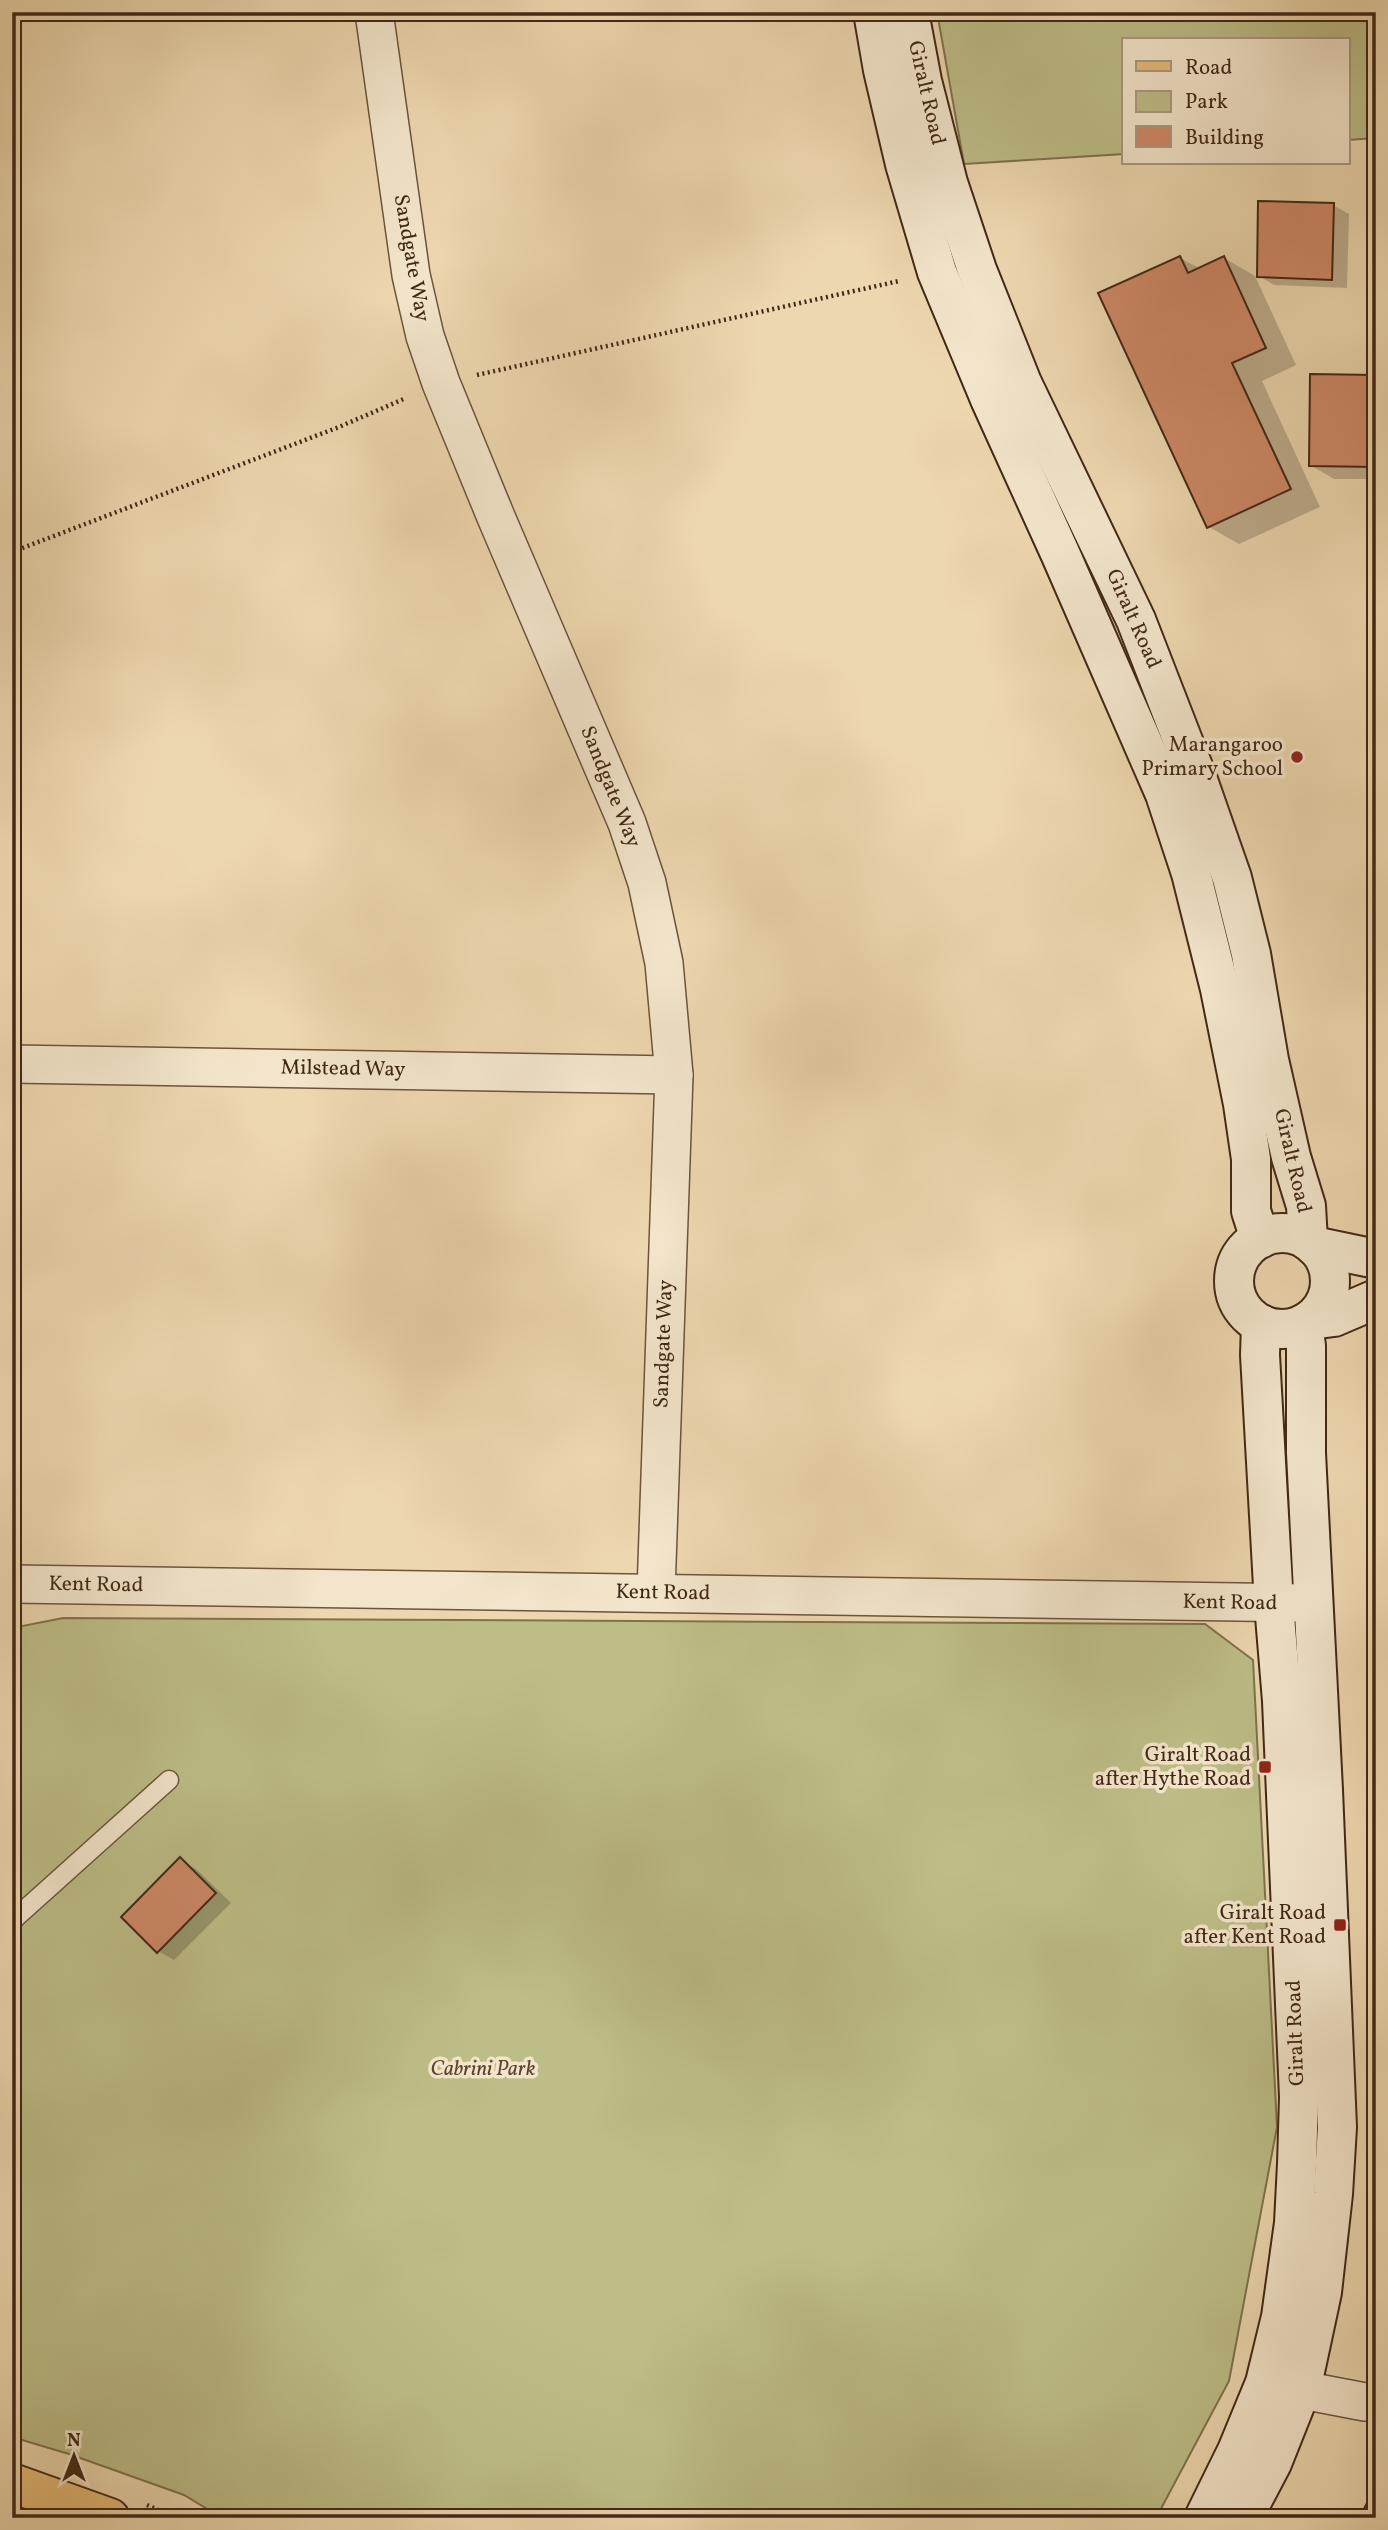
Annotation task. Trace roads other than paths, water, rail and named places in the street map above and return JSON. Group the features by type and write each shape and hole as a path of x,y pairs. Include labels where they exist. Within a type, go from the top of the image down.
{"main road":[{"path":"12,2483 110,2518"}],"street":[{"name":"Sandgate Way","path":"374,12 411,275 425,336 441,383 496,517 627,823 647,883 664,963 674,1074 656,1592"},
{"name":"Giralt Road","path":"873,12 905,164 937,272 990,399 1165,794 1191,873 1220,989 1243,1104 1251,1159 1251,1211 1260,1239"},
{"name":"Giralt Road","path":"909,12 922,81 948,183 977,270 1021,383 1136,620 1195,772 1232,878 1251,954 1269,1060 1288,1145 1306,1206 1311,1244"},
{"name":"Milstead Way","path":"12,1063 674,1074"},
{"path":"1376,1259 1311,1244 1284,1234 1275,1234 1260,1239 1243,1254 1236,1267 1234,1282 1240,1304 1249,1315 1261,1324 1286,1329 1334,1317 1376,1299"},
{"path":"1306,1322 1326,1300 1330,1284 1325,1259 1311,1244"},
{"name":"Giralt Road","path":"1204,2518 1237,2451 1283,2386 1322,2292 1333,2194 1336,2127 1306,1453 1306,1322"},
{"name":"Giralt Road","path":"1243,2518 1272,2463 1283,2386 1281,2316 1294,2223 1299,2097 1282,1701 1273,1604 1260,1355 1261,1324"},
{"name":"Kent Road","path":"12,1584 1313,1603"},
{"path":"1283,2386 1376,2402"}],"lane":[{"path":"12,1921 169,1780"}],"place":[{"name":"Marangaroo Primary School","path":"1297,757"},
{"name":"Giralt Road after Hythe Road","path":"1265,1767"},
{"name":"Giralt Road after Kent Road","path":"1340,1925"}],"park label":[{"name":"Cabrini Park","path":"483,2069"}]}
